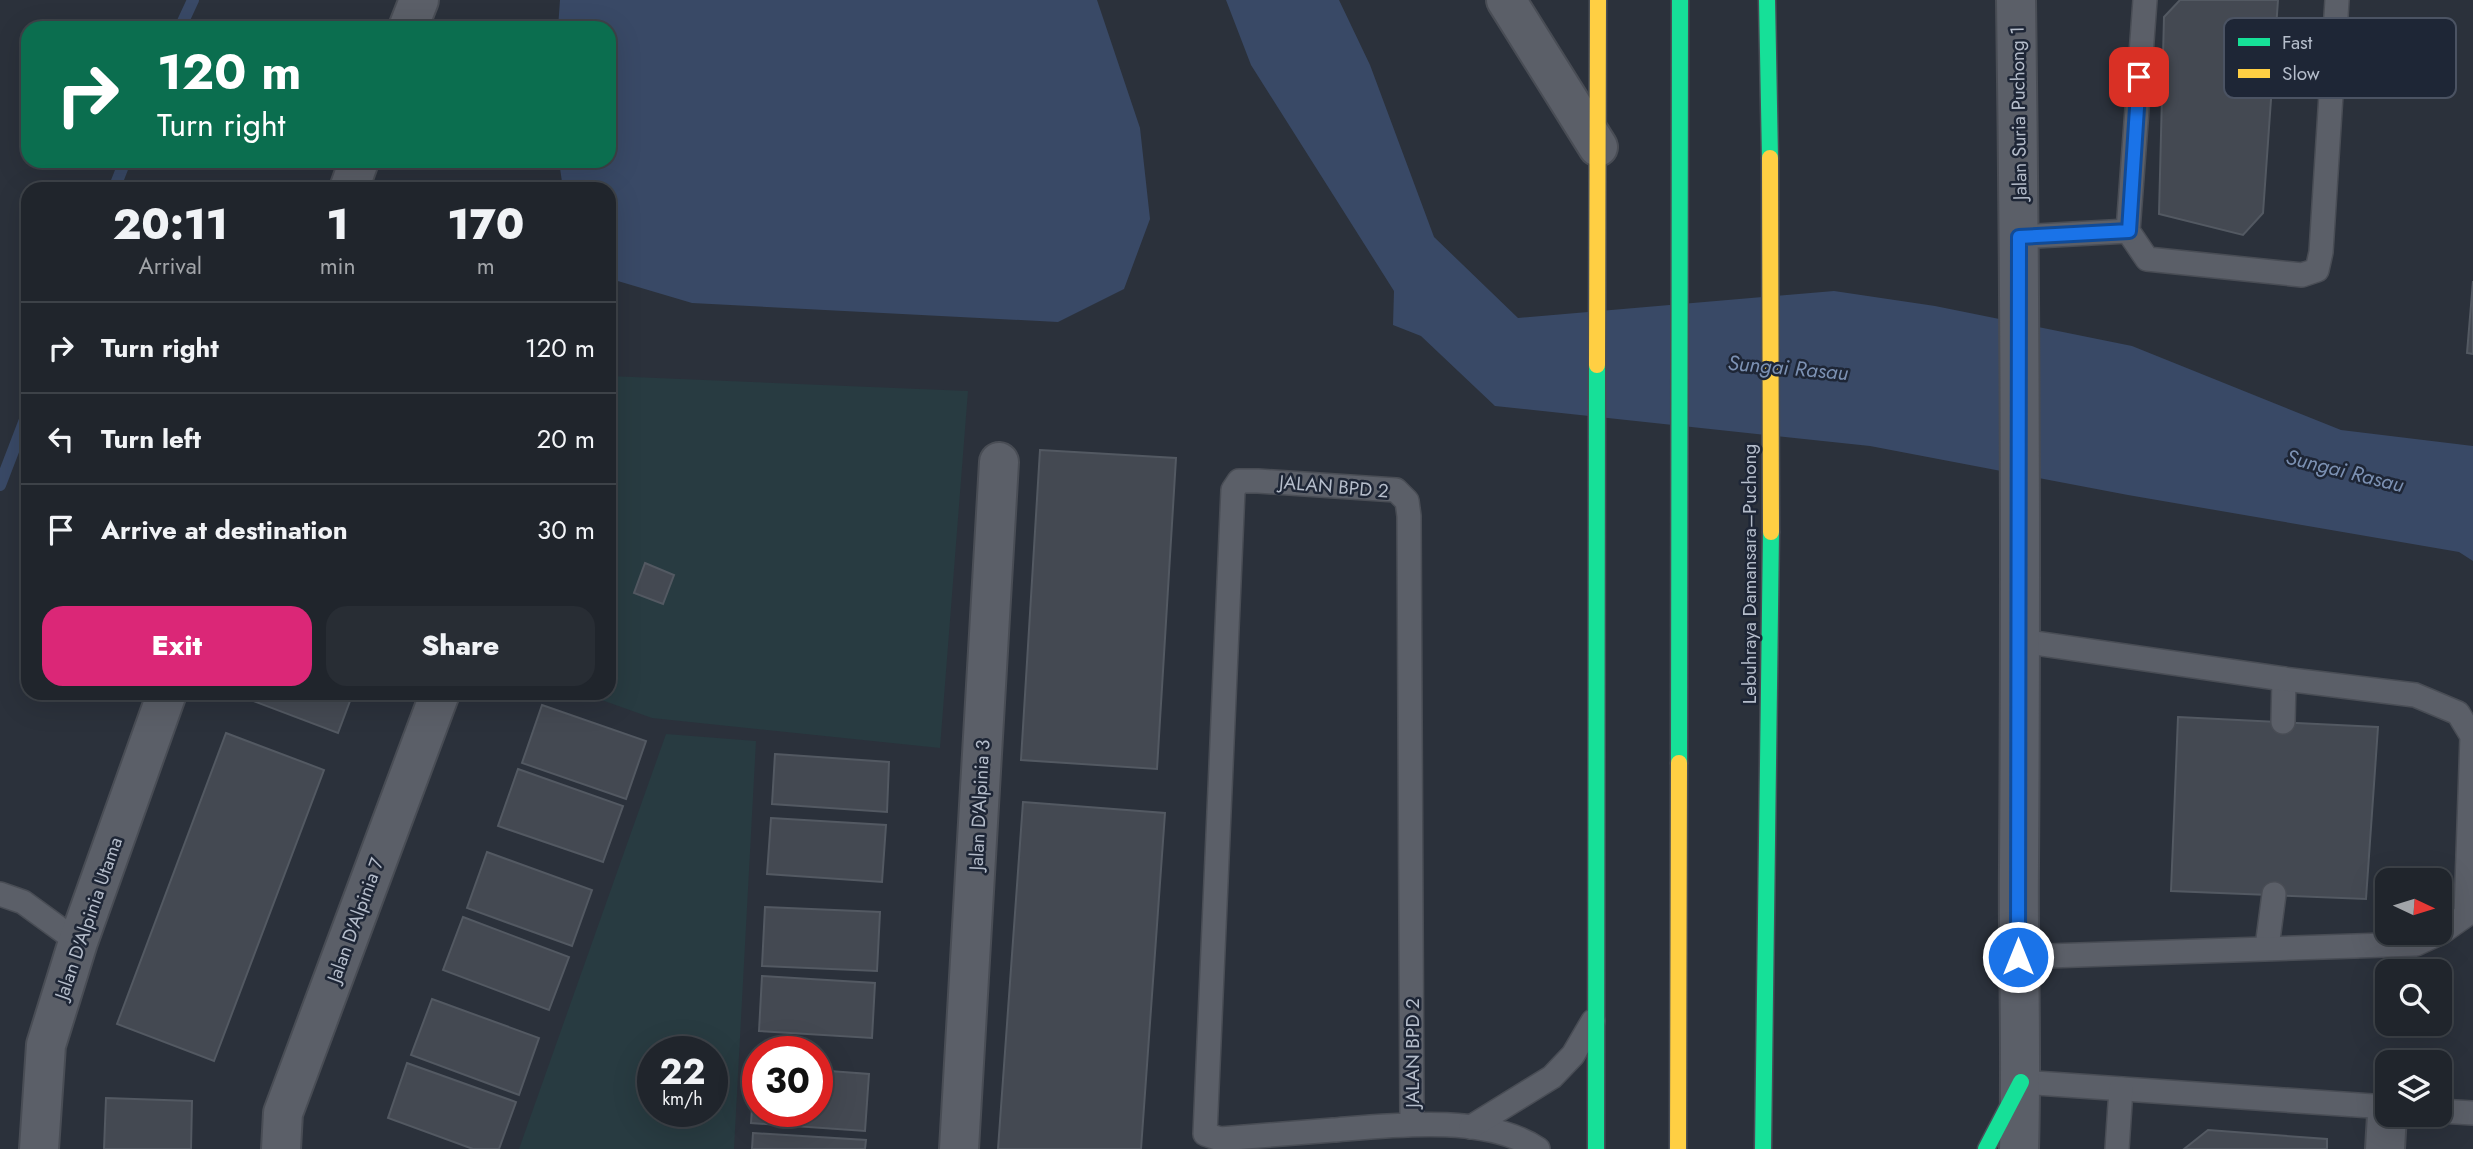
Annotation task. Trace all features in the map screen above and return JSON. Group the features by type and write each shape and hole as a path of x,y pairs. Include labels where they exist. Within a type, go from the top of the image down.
{"highway":[{"path":"1596,1149 1598,0"},
{"path":"1678,1149 1680,0"},
{"name":"Lebuhraya Damansara–Puchong","path":"1763,1149 1771,550 1771,243 1767,0"},
{"path":"1986,1149 2021,1082"}],"street":[{"path":"411,21 419,0"},
{"path":"1506,0 1598,147"},
{"name":"Jalan Suria Puchong 1","path":"2016,0 2020,276 2019,1149"},
{"name":"Jalan D'Alpinia 3","path":"959,1149 999,462"},
{"name":"Jalan D'Alpinia Utama","path":"39,1149 46,1045 78,942 164,700"},
{"name":"Jalan D'Alpinia 7","path":"281,1149 283,1113 437,700"},
{"path":"2385,1149 2386,1127"}],"lane":[{"path":"2145,0 2129,231 2147,259 2302,275 2317,270 2321,252 2331,98"},
{"path":"2336,18 2337,0"},
{"path":"2019,237 2129,231"},
{"name":"JALAN BPD 2","path":"1239,481 1396,490 1407,500 1412,1124 1220,1139 1205,1134 1233,491 1239,481"},
{"path":"2018,957 2416,944 2442,932 2466,915 2472,736 2458,713 2415,695 2020,641"},
{"path":"2283,722 2284,679"},
{"path":"0,894 23,902 78,942"},
{"path":"2267,947 2274,894"},
{"path":"1471,1127 1552,1077 1573,1055 1596,1017"},
{"path":"2021,1082 2375,1106"},
{"path":"2117,1149 2121,1089"},
{"path":"2452,1112 2473,1113"},
{"path":"1412,1124 1471,1127 1523,1138 1538,1149"}],"shaded area":[{"path":"616,376 968,391 940,748 652,718 602,700 616,700"},
{"path":"666,734 756,741 734,1149 519,1149"}],"water":[{"path":"560,0 1097,0 1140,128 1150,219 1124,289 1058,322 692,303 616,280 616,182 562,182 560,168 616,168 616,21 558,21"},
{"name":"Sungai Rasau","path":"1226,0 1339,0 1370,65 1434,237 1518,318 1834,291 1935,306 2132,346 2341,430 2473,446 2473,561 2459,552 2128,495 1870,446 1495,406 1421,336 1393,325 1394,291 1251,65"}],"building":[{"path":"2180,0 2278,0 2277,18 2224,18 2224,98 2271,98 2263,213 2243,235 2159,214 2164,17"},
{"path":"2473,281 2473,354 2467,353"},
{"path":"1040,450 1176,458 1157,769 1021,760"},
{"path":"645,563 674,575 663,604 634,593"},
{"path":"251,700 350,700 338,733"},
{"path":"542,705 646,741 626,799 522,763"},
{"path":"2178,717 2378,727 2366,899 2171,891"},
{"path":"226,733 324,770 214,1061 117,1024"},
{"path":"775,754 889,762 887,812 772,804"},
{"path":"518,769 623,806 603,862 498,826"},
{"path":"1023,802 1165,813 1141,1149 998,1149"},
{"path":"771,818 886,825 882,882 767,874"},
{"path":"487,852 592,890 572,946 467,908"},
{"path":"765,907 880,912 877,971 762,966"},
{"path":"463,917 569,957 549,1010 443,970"},
{"path":"762,976 875,983 872,1038 759,1031"},
{"path":"432,999 539,1038 519,1095 411,1055"},
{"path":"407,1063 516,1102 499,1149 473,1149 388,1118"},
{"path":"833,1071 869,1074 865,1131 808,1127 833,1127"},
{"path":"106,1098 192,1101 191,1149 104,1149"},
{"path":"2208,1130 2327,1139 2327,1149 2184,1149"},
{"path":"753,1133 866,1140 865,1149 752,1149"}],"waterway":[{"path":"183,21 193,0"},
{"path":"117,182 122,168"},
{"path":"0,485 21,430"}],"traffic: fast":[{"path":"1679,763 1680,0"},
{"path":"1767,0 1770,158"},
{"path":"1596,1149 1597,365"},
{"path":"1763,1149 1771,532"},
{"path":"1986,1149 2021,1082"}],"traffic: slow":[{"path":"1597,365 1598,0"},
{"path":"1770,158 1771,532"},
{"path":"1678,1149 1679,763"}],"route":[{"path":"2018,957 2019,237 2129,231 2139,77"}]}
